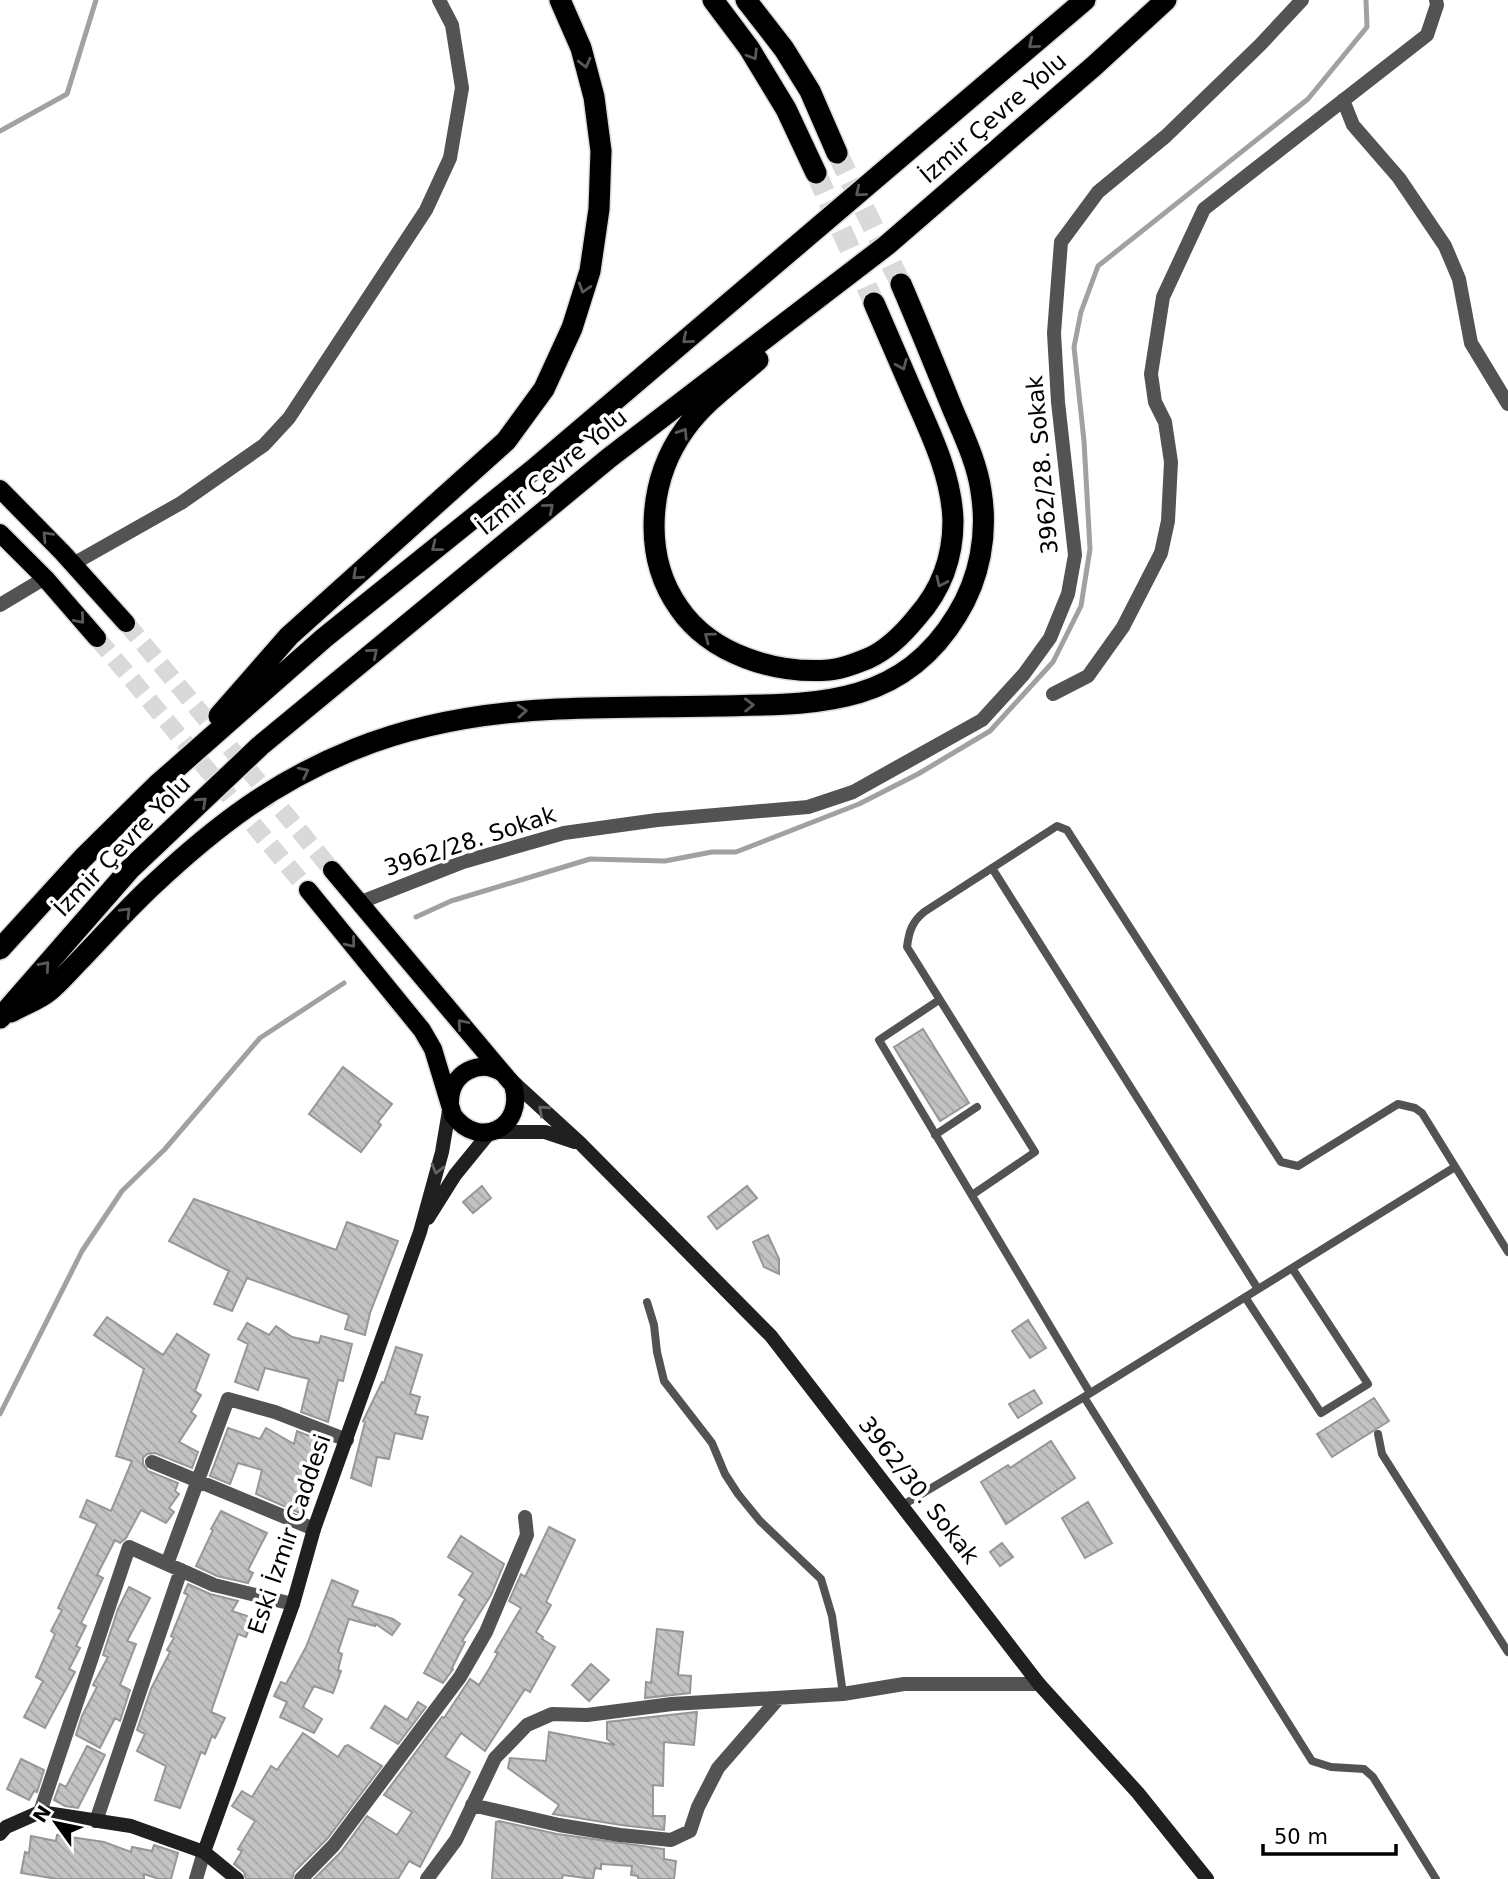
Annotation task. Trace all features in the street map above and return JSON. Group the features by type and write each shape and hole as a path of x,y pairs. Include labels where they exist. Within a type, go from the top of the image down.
{"highway":[{"path":"158,785 289,636 506,441 544,389 572,328 590,271 598,209 601,151 594,97 581,48 560,0"},
{"path":"713,0 749,48 780,99 816,173"},
{"path":"746,0 784,48 810,91 837,153"},
{"name":"İzmir Çevre Yolu","path":"0,949 83,858 158,785 324,638 533,470 1085,0"},
{"name":"İzmir Çevre Yolu","path":"0,1018 130,869 260,746 609,458 887,245 1166,0"},
{"path":"874,303 946,476 953,517 953,545 936,593 905,632 872,657 831,670 775,668 716,643 678,608 658,565 654,546 655,509 659,488 675,447 696,415 887,245"},
{"path":"0,1018 47,993 154,884 243,809 278,786 358,748 411,731 503,713 832,701 871,688 917,662 933,648 952,623 975,580 980,558 983,516 981,490 969,447 901,284"}],"main road":[{"path":"0,489 126,623"},
{"path":"0,533 97,638"},
{"path":"308,890 422,1030 433,1049 450,1105 459,1123 478,1133 490,1132 504,1126 513,1112 516,1095 513,1085 332,870"},
{"path":"450,1105 450,1096 456,1080 470,1069 488,1066 506,1076"}],"street":[{"path":"73,564 181,503 264,445 289,418 426,210 450,158 462,88 452,25 439,0"},
{"name":"3962/28. Sokak","path":"360,902 463,862 564,833 657,820 808,807 853,792 982,720 1024,674 1050,638 1068,594 1075,555 1058,402 1054,333 1061,242 1098,192 1166,136 1260,45 1302,0"},
{"path":"1053,694 1088,676 1123,626 1161,554 1168,521 1171,463 1165,422 1155,402 1151,374 1163,297 1204,209 1427,35 1437,5 1436,0"},
{"path":"1343,100 1353,125 1399,178 1426,214 1445,246 1459,279 1471,343 1508,404"},
{"path":"0,605 45,579"},
{"name":"3962/30. Sokak","path":"506,1076 580,1143 771,1336 1039,1684 1138,1793 1207,1879"},
{"name":"Eski İzmir Caddesi","path":"204,1852 293,1604 314,1529 420,1231 442,1152 450,1105"},
{"path":"490,1132 545,1132 580,1143"},
{"name":"Eski İzmir Caddesi","path":"420,1231 455,1175 490,1132"},
{"path":"96,1821 198,1480 228,1399 275,1412 347,1440"},
{"path":"152,1462 314,1529"},
{"path":"301,1879 334,1845 460,1677 486,1632 527,1535 525,1517"},
{"path":"40,1812 129,1547 214,1585 293,1604"},
{"path":"427,1879 456,1840 495,1758 527,1726 552,1714 587,1715 672,1704 843,1694 904,1684 1039,1684"},
{"path":"472,1805 559,1825 671,1840 690,1831 698,1807 718,1768 778,1699"},
{"path":"0,1834 6,1827 40,1812 131,1826 204,1852 237,1879"},
{"path":"196,1879 204,1852"}],"lane":[{"path":"972,1195 1035,1152 907,947 909,931 924,912 1057,826 1067,830 1281,1162 1298,1166 1398,1104 1415,1108 1422,1113 1508,1252"},
{"path":"992,868 1258,1289"},
{"path":"939,1000 879,1040 1087,1395 1312,1761 1331,1767 1364,1769 1373,1777 1436,1879"},
{"path":"935,1135 977,1107"},
{"path":"903,1505 1087,1395 1455,1167"},
{"path":"1245,1297 1321,1413 1368,1384 1292,1268"},
{"path":"647,1302 664,1381 712,1443 725,1474 738,1494 760,1521 821,1579 832,1616 843,1694"},
{"path":"1378,1434 1382,1454 1508,1652"}],"building":[{"path":"923,1029 969,1103 940,1121 894,1047"},
{"path":"343,1067 392,1104 378,1122 381,1125 361,1152 309,1114"},
{"path":"482,1186 491,1198 473,1213 463,1202"},
{"path":"747,1186 757,1198 717,1229 708,1217"},
{"path":"194,1199 336,1250 347,1222 398,1241 370,1313 365,1335 345,1329 349,1315 247,1278 232,1311 214,1304 229,1271 169,1241"},
{"path":"768,1235 779,1259 779,1274 764,1267 753,1242"},
{"path":"107,1317 163,1355 177,1334 209,1355 195,1391 201,1395 191,1412 196,1416 179,1442 198,1452 192,1468 155,1453 147,1454 143,1458 143,1464 148,1471 178,1483 175,1491 179,1494 169,1508 174,1512 166,1523 141,1510 126,1538 120,1543 115,1540 97,1575 103,1578 81,1623 86,1626 76,1646 80,1648 69,1669 75,1672 45,1728 24,1717 43,1681 36,1677 55,1634 51,1631 62,1610 58,1608 97,1524 80,1517 87,1500 111,1511 132,1461 116,1456 144,1369 94,1335"},
{"path":"1028,1320 1046,1348 1030,1358 1012,1331"},
{"path":"247,1323 269,1335 276,1326 292,1337 319,1343 321,1336 352,1344 343,1381 338,1380 328,1422 301,1412 309,1379 265,1368 258,1390 235,1382 248,1344 238,1339"},
{"path":"396,1347 422,1355 410,1394 420,1397 415,1414 428,1417 422,1439 395,1433 389,1459 377,1457 371,1486 351,1478 365,1422 363,1421 382,1382 384,1383"},
{"path":"1034,1390 1042,1403 1018,1418 1009,1404"},
{"path":"1374,1398 1389,1421 1332,1457 1317,1434"},
{"path":"228,1428 260,1439 266,1428 294,1444 297,1431 323,1441 318,1463 307,1460 300,1488 306,1490 300,1513 256,1494 262,1470 238,1463 230,1484 210,1476"},
{"path":"1051,1441 1075,1478 1006,1524 981,1482 1008,1465 1010,1468"},
{"path":"1088,1502 1112,1543 1085,1558 1062,1518"},
{"path":"221,1511 267,1533 248,1570 253,1573 248,1583 217,1576 196,1566"},
{"path":"549,1527 575,1540 546,1602 551,1605 536,1632 555,1647 530,1692 525,1689 485,1751 461,1733 445,1757 470,1772 420,1867 409,1861 398,1879 314,1879 341,1852 367,1816 397,1835 412,1812 384,1795 442,1717 444,1718 470,1679 479,1685 489,1669 498,1653 495,1652 521,1608 509,1601 521,1574 525,1577"},
{"path":"461,1536 504,1564 491,1595 462,1641 465,1642 453,1669 443,1683 424,1673 465,1599 459,1595 473,1573 448,1557"},
{"path":"1002,1543 1013,1557 1000,1566 990,1552"},
{"path":"332,1580 358,1591 352,1606 393,1619 400,1624 392,1635 376,1624 375,1626 349,1619 338,1652 342,1654 338,1670 341,1671 333,1693 314,1686 303,1707 322,1719 314,1733 280,1717 287,1702 274,1696 281,1682 286,1684 306,1647"},
{"path":"188,1584 210,1594 238,1601 232,1611 253,1618 246,1637 238,1634 211,1712 225,1718 215,1738 212,1736 205,1754 201,1752 180,1808 155,1800 166,1766 137,1751 145,1734 137,1730 151,1689 170,1652 167,1650 174,1638 171,1636 188,1595 184,1593"},
{"path":"129,1587 150,1598 127,1641 136,1644 120,1685 130,1690 120,1721 115,1718 100,1748 76,1735 82,1716 97,1687 93,1685 108,1657 103,1655 118,1609"},
{"path":"657,1629 683,1632 678,1675 691,1676 690,1693 645,1698 646,1682 651,1683"},
{"path":"591,1664 609,1680 589,1701 572,1685"},
{"path":"418,1702 426,1707 398,1744 371,1728 385,1706 407,1720"},
{"path":"697,1712 694,1745 664,1742 663,1786 653,1785 653,1816 665,1816 664,1830 553,1814 559,1805 508,1768 510,1758 546,1761 549,1732 615,1745 607,1739 607,1722"},
{"path":"303,1733 338,1757 348,1745 382,1766 327,1839 294,1872 292,1879 246,1879 244,1872 234,1864 242,1851 238,1849 255,1821 232,1806 242,1791 252,1797 271,1766 277,1770"},
{"path":"87,1746 105,1755 78,1808 65,1806 54,1800 60,1784 66,1787"},
{"path":"21,1759 44,1770 37,1792 34,1791 29,1800 7,1789"},
{"path":"496,1822 557,1834 664,1849 664,1859 676,1861 674,1879 638,1879 638,1876 631,1875 632,1866 601,1864 601,1869 595,1868 593,1879 563,1875 562,1879 492,1879"},
{"path":"57,1835 104,1842 131,1852 132,1847 152,1851 154,1845 178,1853 171,1879 159,1879 144,1874 144,1879 57,1879 21,1873 25,1852 29,1853 31,1836 56,1841"}],"waterway":[{"path":"0,131 67,94 96,0"},
{"path":"416,917 451,901 590,859 665,861 712,852 736,852 859,804 918,774 990,731 1053,662 1081,606 1090,549 1084,441 1074,347 1081,312 1098,266 1308,99 1367,27 1366,0"},
{"path":"0,1414 82,1251 122,1191 165,1149 260,1038 344,983"}],"tunnel":[{"path":"837,153 901,284"},
{"path":"816,173 874,303"},
{"path":"126,623 332,870"},
{"path":"97,638 308,890"}]}
